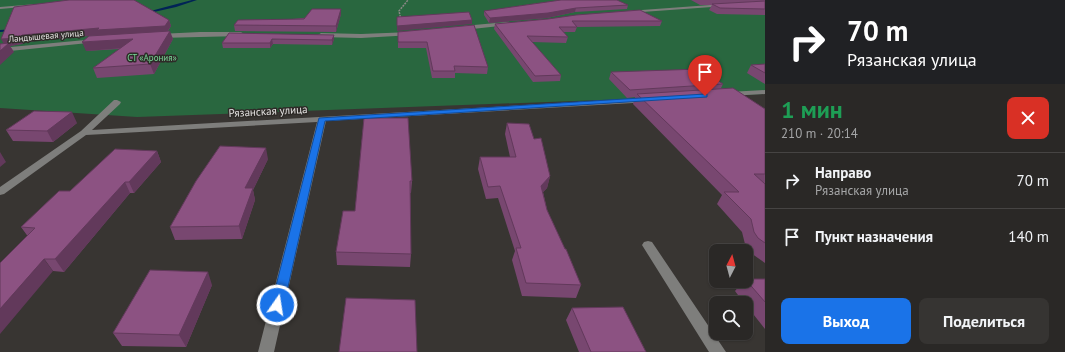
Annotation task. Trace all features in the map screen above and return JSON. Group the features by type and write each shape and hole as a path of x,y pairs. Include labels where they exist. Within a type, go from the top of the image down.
{"street":[{"path":"0,8 43,4"},
{"path":"622,12 731,5"},
{"path":"457,29 510,24"},
{"path":"314,35 420,33"},
{"path":"154,37 200,34 244,34"},
{"name":"Ландышевая улица","path":"0,50 100,40"},
{"path":"718,95 765,92"},
{"name":"Рязанская улица","path":"84,133 656,99"},
{"path":"0,192 84,133 117,102"},
{"path":"266,352 322,119"},
{"path":"648,245 718,352"}],"path":[{"path":"405,34 399,11 408,0"}],"green space":[{"name":"СТ «Арония»","path":"0,0 765,0 765,94 137,117 0,108"}],"building":[{"path":"69,0 134,0 169,20 165,26 97,30 99,28 22,35 19,38 1,39 14,7"},
{"path":"561,0 617,0 628,5 576,8 548,13 490,18 484,11"},
{"path":"765,1 765,9 720,8 712,4"},
{"path":"312,9 341,9 336,26 234,25 238,20 304,19"},
{"path":"640,10 662,21 572,21 577,27 559,27 568,37 527,36 561,75 535,76 495,24 576,15"},
{"path":"469,12 472,20 397,26 397,17"},
{"path":"474,25 488,67 454,66 455,71 433,71 427,42 398,42 398,32"},
{"path":"170,31 150,64 93,68 133,39 82,42 89,36"},
{"path":"229,33 334,35 332,40 272,39 270,43 222,43"},
{"path":"9,43 0,51 0,44"},
{"path":"765,64 765,73 751,65"},
{"path":"701,69 723,84 630,90 611,72"},
{"path":"733,88 765,109 765,174 754,174 765,184 765,243 758,238 754,232 751,219 724,192 739,192 637,94"},
{"path":"34,111 72,112 47,131 6,130"},
{"path":"364,118 408,118 412,181 410,181 411,254 336,252 343,211 355,211"},
{"path":"507,123 529,124 534,139 541,138 550,176 541,186 547,210 566,249 581,285 526,283 516,248 521,248 500,186 488,187 480,157 516,157"},
{"path":"220,146 266,148 245,188 253,188 239,226 170,227 196,181"},
{"path":"115,149 157,151 129,182 125,182 55,259 44,259 0,309 0,263 35,228 21,227 59,191 70,191"},
{"path":"150,270 208,272 179,335 113,333"},
{"path":"753,279 765,279 765,302 753,288"},
{"path":"346,298 415,300 417,352 339,352"},
{"path":"623,307 646,352 591,352 572,308"}],"waterway":[{"path":"145,13 195,0"},
{"path":"0,31 14,30"}],"route":[{"path":"277,305 322,119 705,96"}]}
